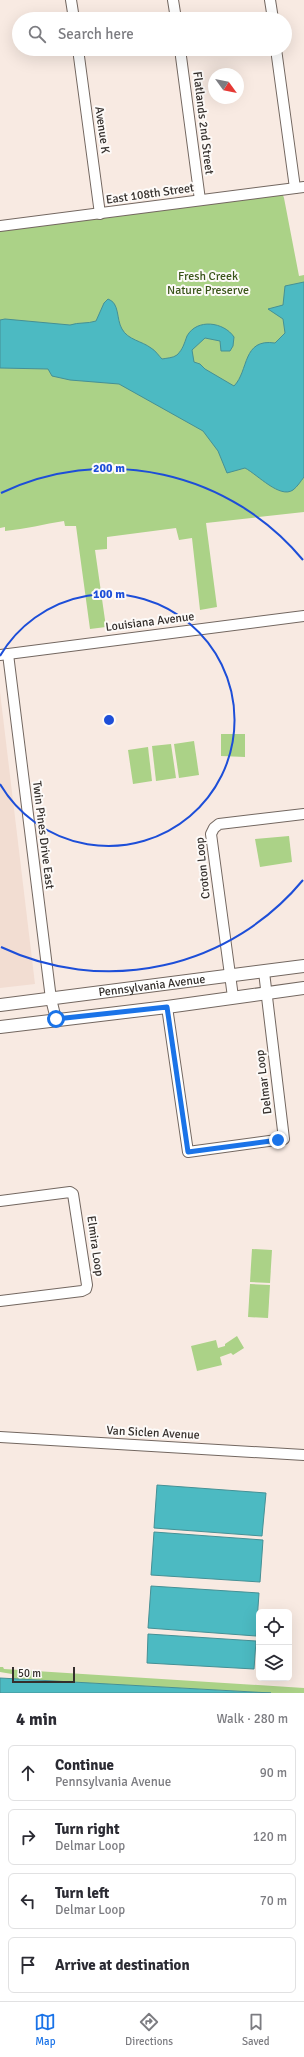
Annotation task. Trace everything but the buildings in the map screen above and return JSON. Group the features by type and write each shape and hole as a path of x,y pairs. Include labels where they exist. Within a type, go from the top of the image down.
{"main road":[{"name":"Pennsylvania Avenue","path":"0,1005 216,976 230,976 304,966"},
{"name":"Pennsylvania Avenue","path":"0,1027 56,1019 167,1007 266,992 304,988"}],"street":[{"path":"71,0 73,12"},
{"path":"174,0 175,12"},
{"path":"270,0 272,12"},
{"name":"Avenue K","path":"79,56 100,214"},
{"name":"Flatlands 2nd Street","path":"181,56 200,200"},
{"path":"277,56 299,188"},
{"name":"East 108th Street","path":"0,226 299,188"},
{"name":"Louisiana Avenue","path":"4,654 304,616"},
{"name":"Twin Pines Drive East","path":"4,654 51,999 56,1019"},
{"name":"Croton Loop","path":"233,997 210,834 219,824 304,814"},
{"name":"Delmar Loop","path":"167,1007 188,1152 284,1139 264,972"},
{"name":"Elmira Loop","path":"0,1201 70,1192 73,1194 88,1285 86,1289 82,1291 0,1301"},
{"name":"Van Siclen Avenue","path":"0,1437 304,1456"}],"shaded area":[{"path":"0,692 35,984 0,988"}],"green space":[{"name":"Fresh Creek Nature Preserve","path":"281,190 284,198 299,276 304,275 304,296 288,335 239,389 161,363 95,334 0,326 0,227"},
{"path":"0,362 122,379 304,471 304,512 206,523 217,607 200,610 192,538 179,540 176,528 107,537 107,549 95,550 106,627 90,629 76,526 65,526 64,521 5,531 5,527 0,528"},
{"path":"221,734 245,734 245,757 221,756"},
{"path":"194,741 199,775 179,778 174,744"},
{"path":"171,744 176,778 156,781 152,746"},
{"path":"148,747 152,781 133,784 128,750"},
{"path":"289,836 292,862 260,867 255,839"},
{"path":"252,1249 272,1250 270,1283 250,1282"},
{"path":"250,1284 270,1285 268,1318 248,1317"},
{"path":"237,1336 244,1348 233,1355 231,1353 220,1357 222,1365 197,1371 191,1346 216,1340 218,1348 225,1346 225,1344"},
{"path":"0,1667 3,1667 4,1669 304,1688 304,1693 268,1693 12,1679 12,1674 0,1672"}],"water":[{"path":"304,282 304,477 293,490 288,492 276,489 245,468 227,473 218,451 203,431 119,384 70,380 52,376 48,369 0,368 0,320 5,319 70,325 93,322 96,321 104,303 108,299 112,301 116,308 120,325 125,333 131,338 152,349 162,359 177,355 191,330 197,326 204,324 217,325 230,332 234,337 233,346 230,351 221,351 220,341 205,338 192,350 194,362 200,364 205,369 234,386 239,380 251,350 264,343 275,343 285,333 283,319 268,309 283,305 285,286"},
{"path":"157,1485 266,1493 262,1536 154,1528"},
{"path":"154,1532 263,1540 260,1582 151,1575"},
{"path":"151,1586 259,1593 258,1609 256,1609 256,1636 148,1628"},
{"path":"148,1634 256,1641 254,1669 147,1663"},
{"path":"0,1678 271,1693 0,1693"}],"route":[{"path":"56,1019 167,1007 188,1152 278,1140"}]}
